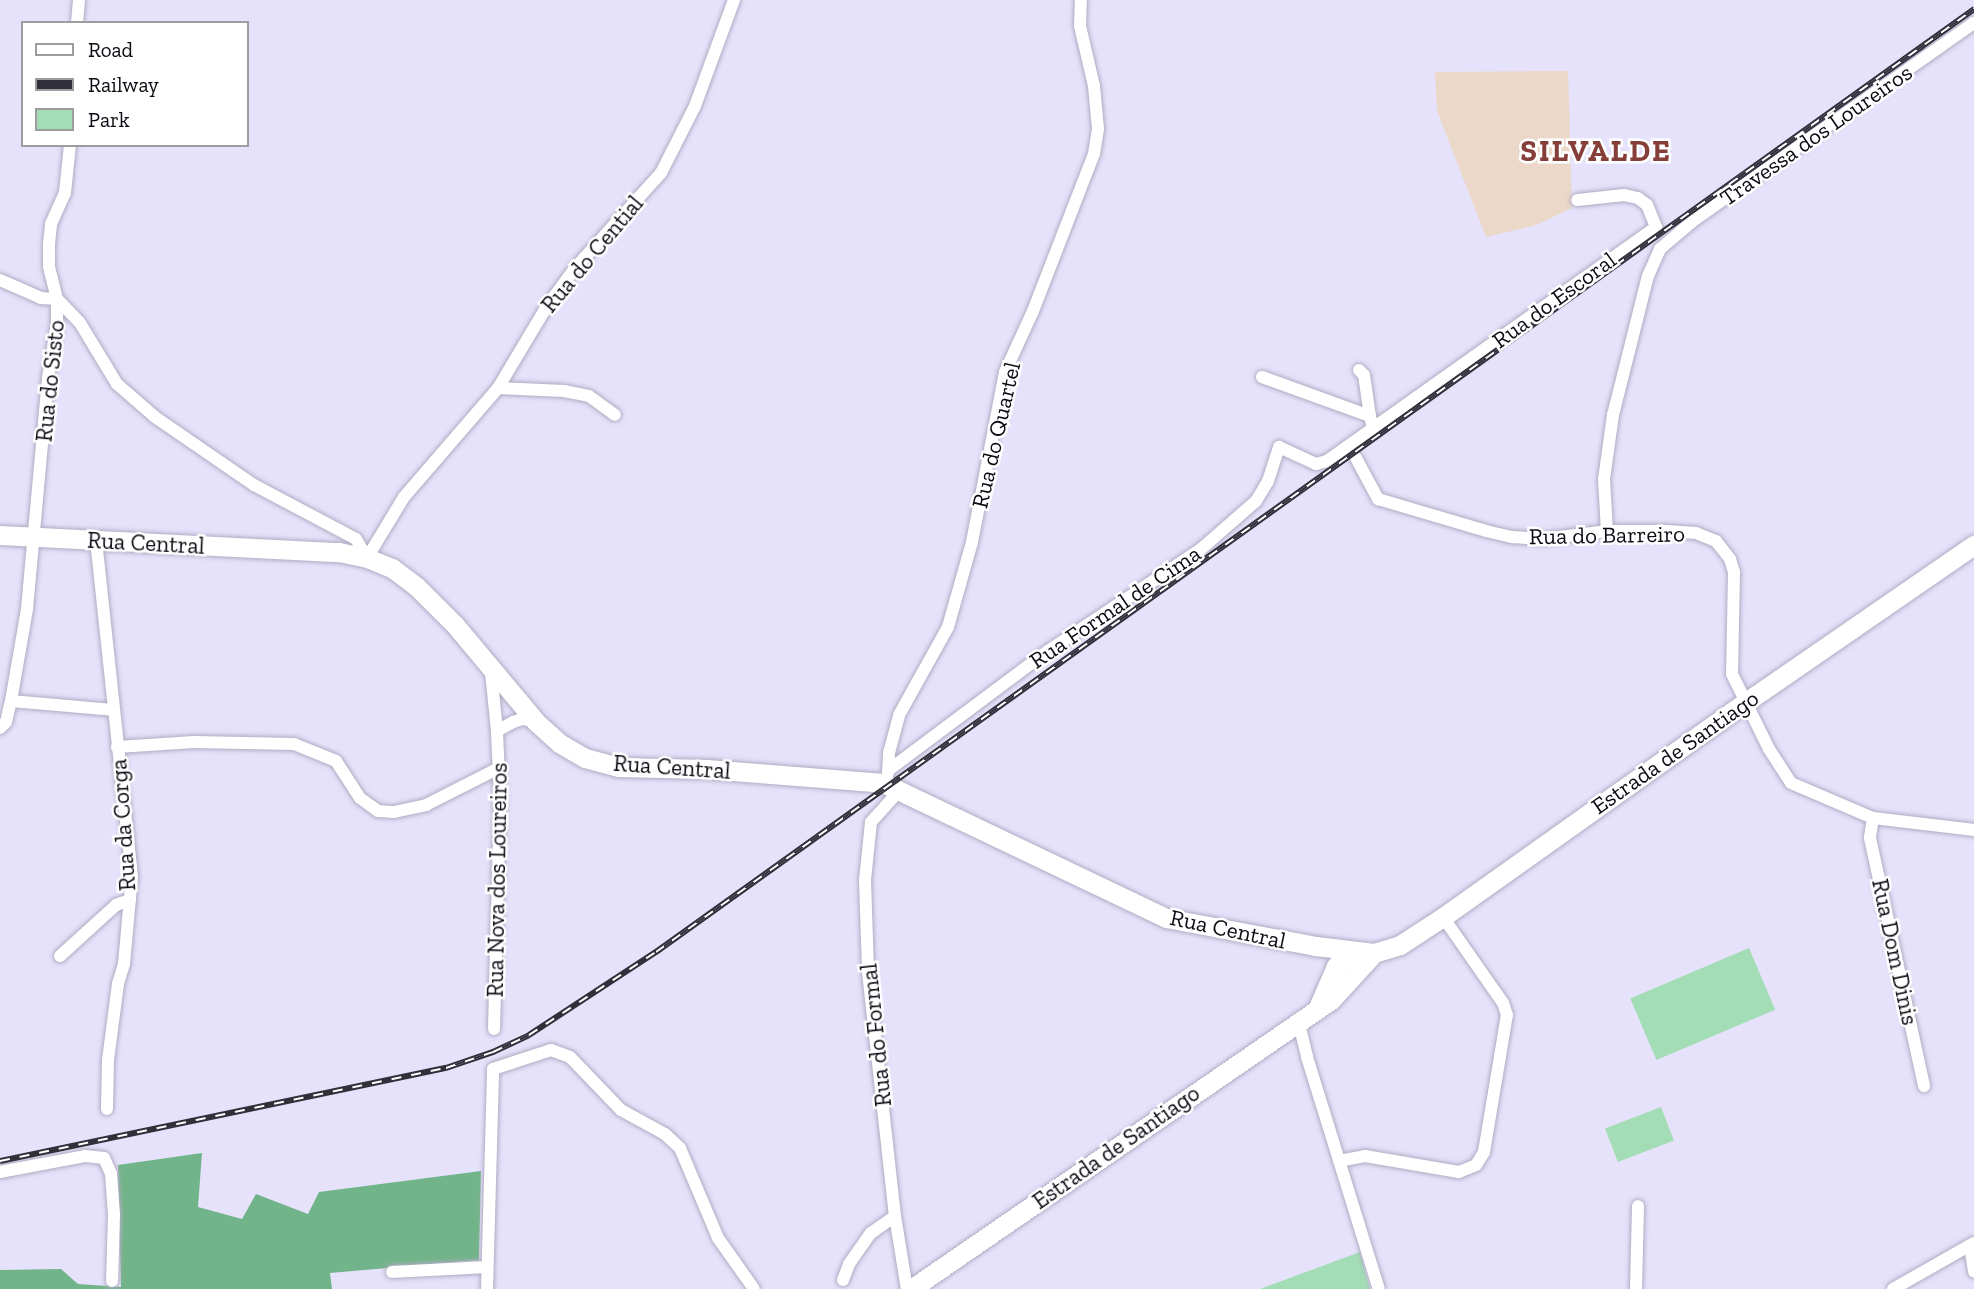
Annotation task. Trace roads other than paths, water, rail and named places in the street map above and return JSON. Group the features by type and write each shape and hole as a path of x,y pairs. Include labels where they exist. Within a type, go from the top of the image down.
{"main road":[{"name":"Rua Central","path":"0,536 339,552 367,558 391,568 416,586 455,625 536,722 559,743 586,758 618,766 891,781 1166,918 1343,960"},
{"name":"Estrada de Santiago","path":"909,1289 1319,1005 1343,960 1400,945 1443,917 1746,702 1974,545"}],"street":[{"path":"77,21 79,0"},
{"name":"Rua do Cential","path":"367,558 404,497 498,388 547,306 576,267 661,173 695,106 734,0"},
{"name":"Rua do Quartel","path":"891,781 889,753 899,715 948,626 972,542 1005,372 1033,311 1094,154 1098,129 1094,86 1080,26 1081,0"},
{"name":"Travessa dos Loureiros","path":"1607,531 1604,479 1613,415 1648,276 1660,249 1693,221 1974,23"},
{"name":"Rua do Sisto","path":"0,728 6,722 11,701 27,609 48,379 57,323 57,299 49,266 49,244 51,225 65,192 70,147"},
{"name":"Rua do Escoral","path":"1316,464 1327,461 1371,422 1656,227 1647,205 1638,198 1625,195 1577,200"},
{"path":"0,280 41,298 57,299 80,323 117,383 155,417 254,485 346,532 356,539 367,558"},
{"path":"1360,370 1364,375 1371,422"},
{"path":"1262,377 1371,422"},
{"path":"498,388 564,391 589,396 615,415"},
{"name":"Rua Formal de Cima","path":"891,781 1048,651 1201,550 1255,501 1268,481 1279,447 1316,464"},
{"name":"Rua do Barreiro","path":"1356,458 1378,499 1513,537 1580,537 1607,531 1696,533 1707,536 1722,547 1730,559 1736,590 1731,629 1732,674 1769,749 1791,783 1873,818 1974,830"},
{"name":"Rua da Corga","path":"96,540 132,876 124,964 118,984 108,1060 107,1109"},
{"name":"Rua Nova dos Loureiros","path":"489,668 499,768 499,902 494,1029"},
{"path":"11,701 113,710"},
{"name":"Rua Nova dos Loureiros","path":"497,731 523,719 536,722"},
{"path":"117,747 194,742 294,744 336,761 360,798 378,811 394,812 426,805 499,768"},
{"name":"Rua do Formal","path":"891,781 871,822 865,880 868,972 895,1216 909,1289"},
{"name":"Rua Dom Dinis","path":"1873,818 1870,838 1924,1086"},
{"path":"60,956 116,905 130,900"},
{"path":"1339,1161 1365,1156 1459,1172 1476,1165 1484,1152 1507,1015 1503,1003 1443,917"},
{"path":"1298,1020 1379,1289"},
{"path":"487,1289 493,1069 540,1052 562,1052 621,1110 665,1134 680,1148 718,1238 754,1289"},
{"path":"0,1172 85,1156 104,1158 111,1174 114,1215 112,1281"},
{"path":"1636,1289 1638,1206"},
{"path":"843,1280 849,1264 871,1233 895,1216"},
{"path":"1893,1289 1972,1245 1974,1272"},
{"path":"392,1272 487,1267"}],"railway":[{"path":"0,1161 446,1068 493,1052 529,1035 656,952 1974,9"}],"district":[{"name":"SILVALDE","path":"1596,151"}]}
